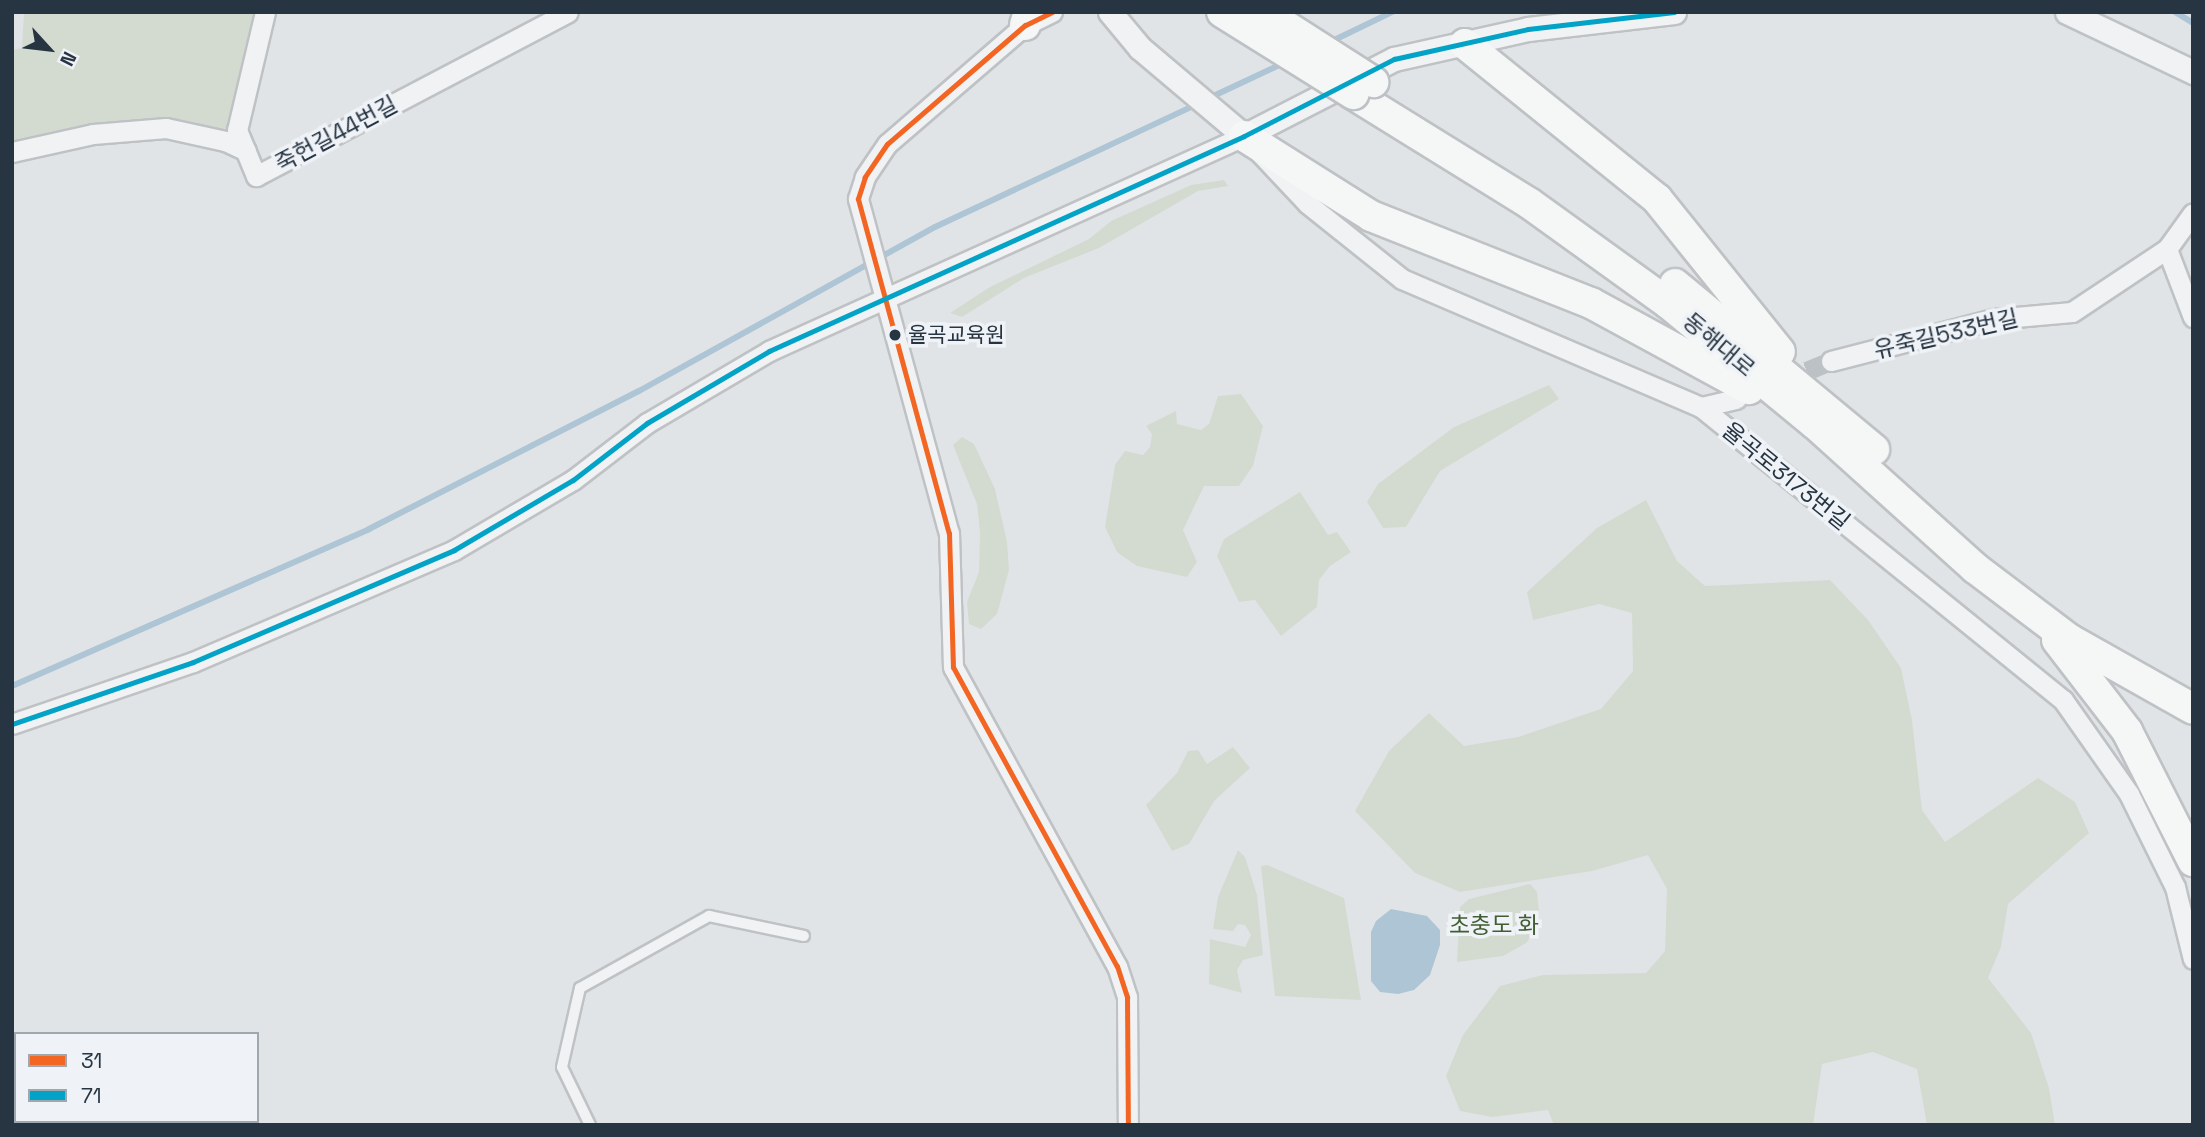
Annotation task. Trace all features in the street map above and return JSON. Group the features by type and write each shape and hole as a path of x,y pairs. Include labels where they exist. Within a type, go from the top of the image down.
{"main road":[{"name":"동해대로","path":"1222,12 1541,188 1640,257 1818,398 1999,561 2080,623 2193,686"},
{"name":"동해대로","path":"1264,12 1363,88 1529,202 1669,304 1832,439 1975,568 2040,617 2125,674 2193,709"},
{"path":"1465,44 1657,198 1818,398"},
{"path":"1244,136 1371,216 1539,281 1642,327 1832,439"},
{"path":"2040,617 2127,731 2193,861"}],"street":[{"name":"죽헌길44번길","path":"265,12 237,130 256,176 568,12"},
{"path":"1052,12 1021,17 887,144 865,177 858,199 949,533 953,667 1117,966 1127,997 1128,1125"},
{"path":"1110,12 1140,48 1244,136"},
{"path":"12,724 193,662 454,550 573,480 646,423 881,291 1244,136 1394,59 1528,29 1674,12"},
{"path":"2067,12 2193,72"},
{"path":"12,152 93,134 166,128 225,141 246,151"},
{"name":"율곡로3173번길","path":"1244,136 1308,204 1402,279 1701,407 2063,700 2129,794 2175,887 2193,959"},
{"name":"유죽길533번길","path":"1831,361 1993,319 2072,312 2167,248 2193,213"},
{"path":"2167,248 2193,317"},
{"path":"1701,407 1736,399"}],"lane":[{"path":"590,1125 562,1067 580,988 709,916 804,936"}],"green space":[{"path":"24,12 260,12 230,133 166,124 12,146 12,50 22,48"},
{"path":"1224,180 1228,186 1198,191 1099,248 1024,278 962,317 950,313 990,287 1089,239 1111,221 1191,185"},
{"path":"1549,385 1559,399 1440,471 1406,527 1383,528 1367,502 1378,484 1454,427"},
{"path":"1241,394 1263,426 1253,466 1239,486 1204,486 1183,530 1197,562 1187,577 1137,566 1117,552 1105,527 1115,465 1125,451 1143,455 1150,447 1152,434 1146,426 1176,411 1177,424 1201,430 1209,424 1218,396"},
{"path":"962,437 974,444 995,489 1007,542 1009,570 997,614 981,629 969,624 967,602 979,572 980,532 977,504 953,445"},
{"path":"1300,492 1328,535 1337,532 1351,552 1330,566 1319,580 1317,607 1281,636 1255,600 1239,602 1217,556 1224,539"},
{"path":"1646,500 1677,561 1705,586 1830,580 1868,620 1901,668 1912,720 1922,810 1945,842 2038,778 2075,802 2089,833 2008,904 2001,947 1988,978 2031,1033 2049,1088 2055,1125 1927,1125 1917,1069 1873,1052 1822,1064 1813,1125 1554,1125 1548,1110 1492,1117 1460,1111 1446,1076 1463,1035 1500,986 1543,975 1646,973 1665,951 1667,889 1648,855 1592,871 1460,892 1415,873 1355,811 1389,751 1429,713 1464,746 1518,737 1601,709 1633,671 1632,613 1599,604 1533,620 1527,592 1597,528"},
{"path":"1233,747 1250,768 1214,801 1189,844 1172,851 1146,805 1177,773 1188,751 1198,750 1207,764"},
{"path":"1238,850 1245,857 1257,895 1263,955 1243,960 1237,970 1242,993 1209,984 1210,939 1245,947 1251,935 1245,925 1238,924 1233,931 1213,929 1218,897"},
{"path":"1267,865 1344,898 1361,1000 1275,996 1261,866"},
{"name":"초충도 화","path":"1530,884 1537,892 1539,911 1534,933 1526,943 1503,956 1457,962 1460,907 1469,899"}],"water":[{"path":"1391,909 1427,916 1440,930 1440,945 1430,975 1414,990 1398,994 1380,992 1371,981 1371,932 1376,921"}],"waterway":[{"path":"1328,43 1392,12"},
{"path":"2175,12 2193,23"},
{"path":"1207,99 1286,62"},
{"path":"12,686 369,529 639,391 935,227 1197,104"}],"tunnel":[{"path":"1780,382 1831,361"}],"transit line":[{"name":"31","path":"1052,12 1025,25 887,144 865,177 858,199 949,533 953,667 1117,966 1127,997 1128,1125"},
{"name":"71","path":"12,724 193,662 454,550 573,480 647,423 769,351 1244,136 1394,59 1528,29 1674,12"}],"place":[{"name":"율곡교육원","path":"895,335"}]}
